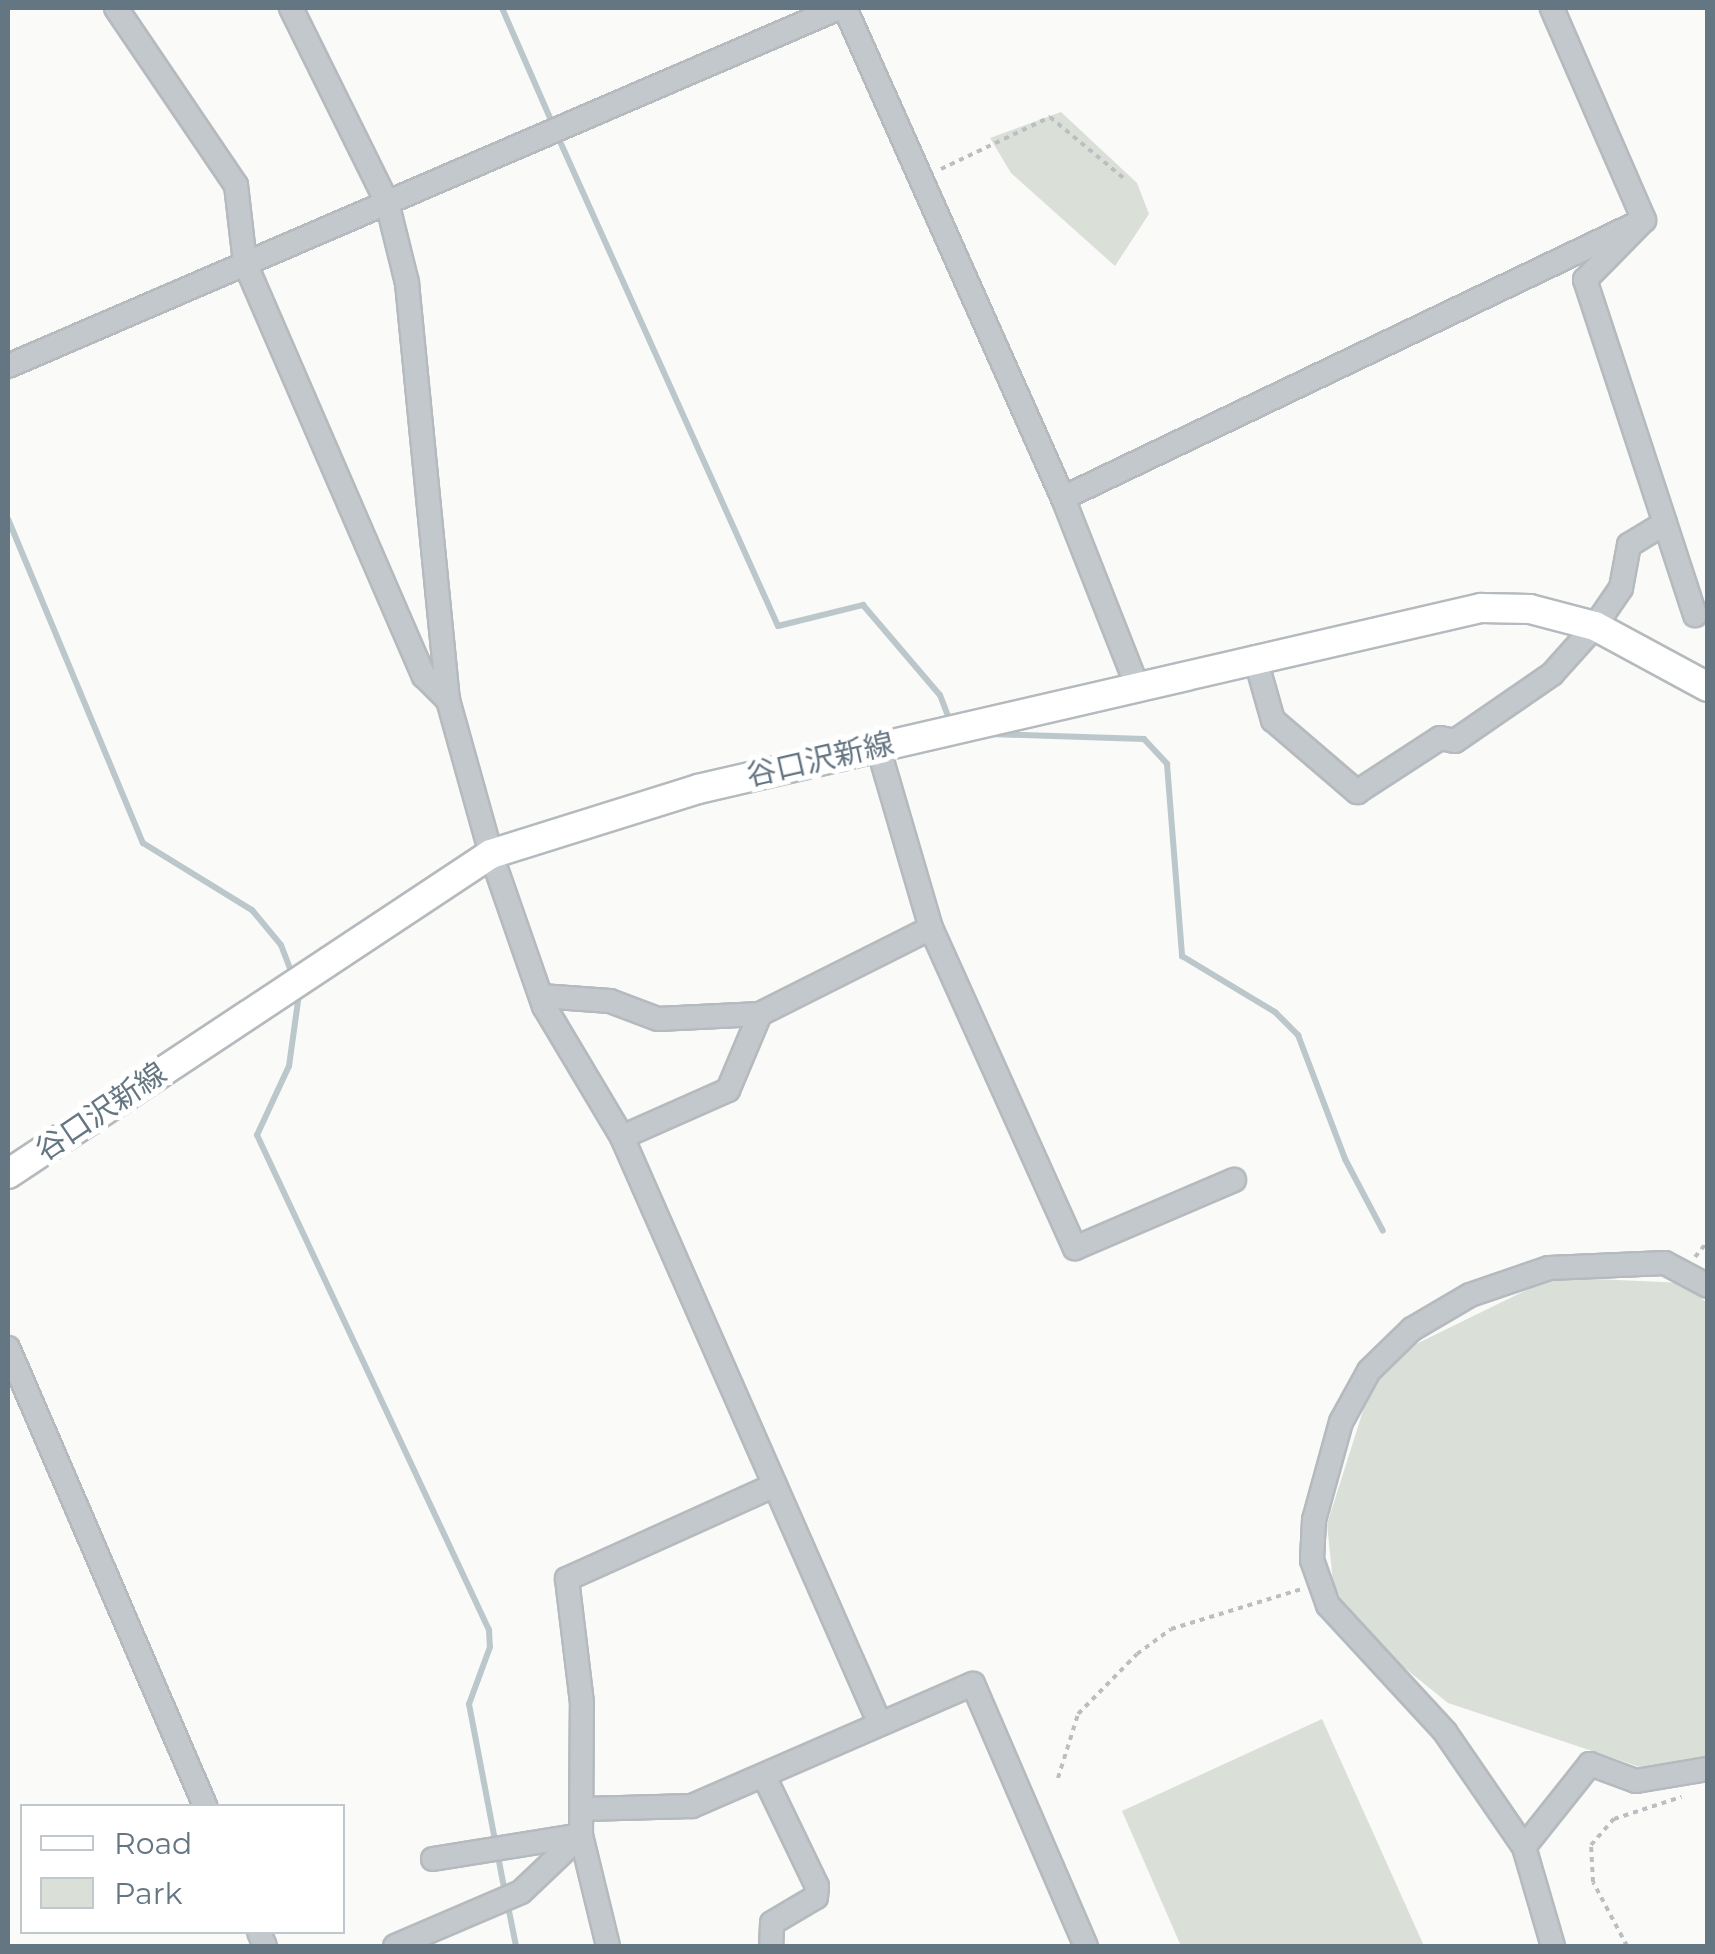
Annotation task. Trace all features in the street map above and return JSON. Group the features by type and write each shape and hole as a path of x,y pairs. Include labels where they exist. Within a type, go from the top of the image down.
{"main road":[{"name":"谷口沢新線","path":"8,1174 491,854 698,789 1480,608 1530,609 1595,626 1708,686"}],"street":[{"path":"116,8 236,185 244,263 424,676 448,700"},
{"path":"291,8 387,202 407,283 448,700 491,854 541,996 622,1137 880,1722"},
{"path":"8,366 842,8 923,178 1063,498 1137,686"},
{"path":"1552,8 1644,220"},
{"path":"1063,498 1644,220"},
{"path":"1644,220 1585,280 1694,615"},
{"path":"1256,657 1273,720 1358,792 1440,738 1455,741 1552,674 1595,626 1621,588 1628,545 1665,523"},
{"path":"878,747 930,928 1075,1248 1234,1180"},
{"path":"541,996 610,1001 658,1019 760,1014 930,928"},
{"path":"622,1137 728,1090 760,1014"},
{"path":"1553,1946 1524,1847 1445,1732 1360,1648 1321,1584 1314,1520 1341,1422 1369,1372 1412,1329 1470,1295 1548,1268 1665,1263 1708,1286"},
{"path":"8,1348 204,1804"},
{"path":"608,1946 581,1835 585,1808 568,1580 774,1485"},
{"path":"585,1808 692,1806 973,1684 1086,1946"},
{"path":"1524,1847 1590,1764 1636,1781 1708,1770"},
{"path":"764,1776 817,1886 816,1897 772,1923 771,1946"},
{"path":"433,1859 581,1835"},
{"path":"395,1946 521,1892 581,1835"}],"path":[{"path":"923,178 1050,118 1126,180"},
{"path":"1058,1778 1078,1714 1137,1654 1172,1629 1321,1584"},
{"path":"1626,1946 1593,1882 1591,1844 1614,1819 1692,1794"}],"green space":[{"path":"1061,112 1137,183 1149,214 1115,266 1011,173 990,138"},
{"path":"1553,1277 1683,1283 1707,1303 1707,1756 1679,1768 1640,1767 1448,1703 1354,1627 1333,1582 1327,1524 1370,1389 1412,1346"},
{"path":"1322,1719 1424,1946 1181,1946 1122,1811"}],"waterway":[{"path":"502,8 553,125"},
{"path":"558,137 778,626 863,605 940,695 950,721"},
{"path":"8,519 143,843 252,910 281,945 293,977"},
{"path":"990,734 1144,739 1167,764 1182,956 1275,1012 1298,1035 1345,1159 1383,1231"},
{"path":"299,994 289,1066 257,1135 489,1630 490,1647 469,1704 505,1893"},
{"path":"508,1906 516,1946"}]}
